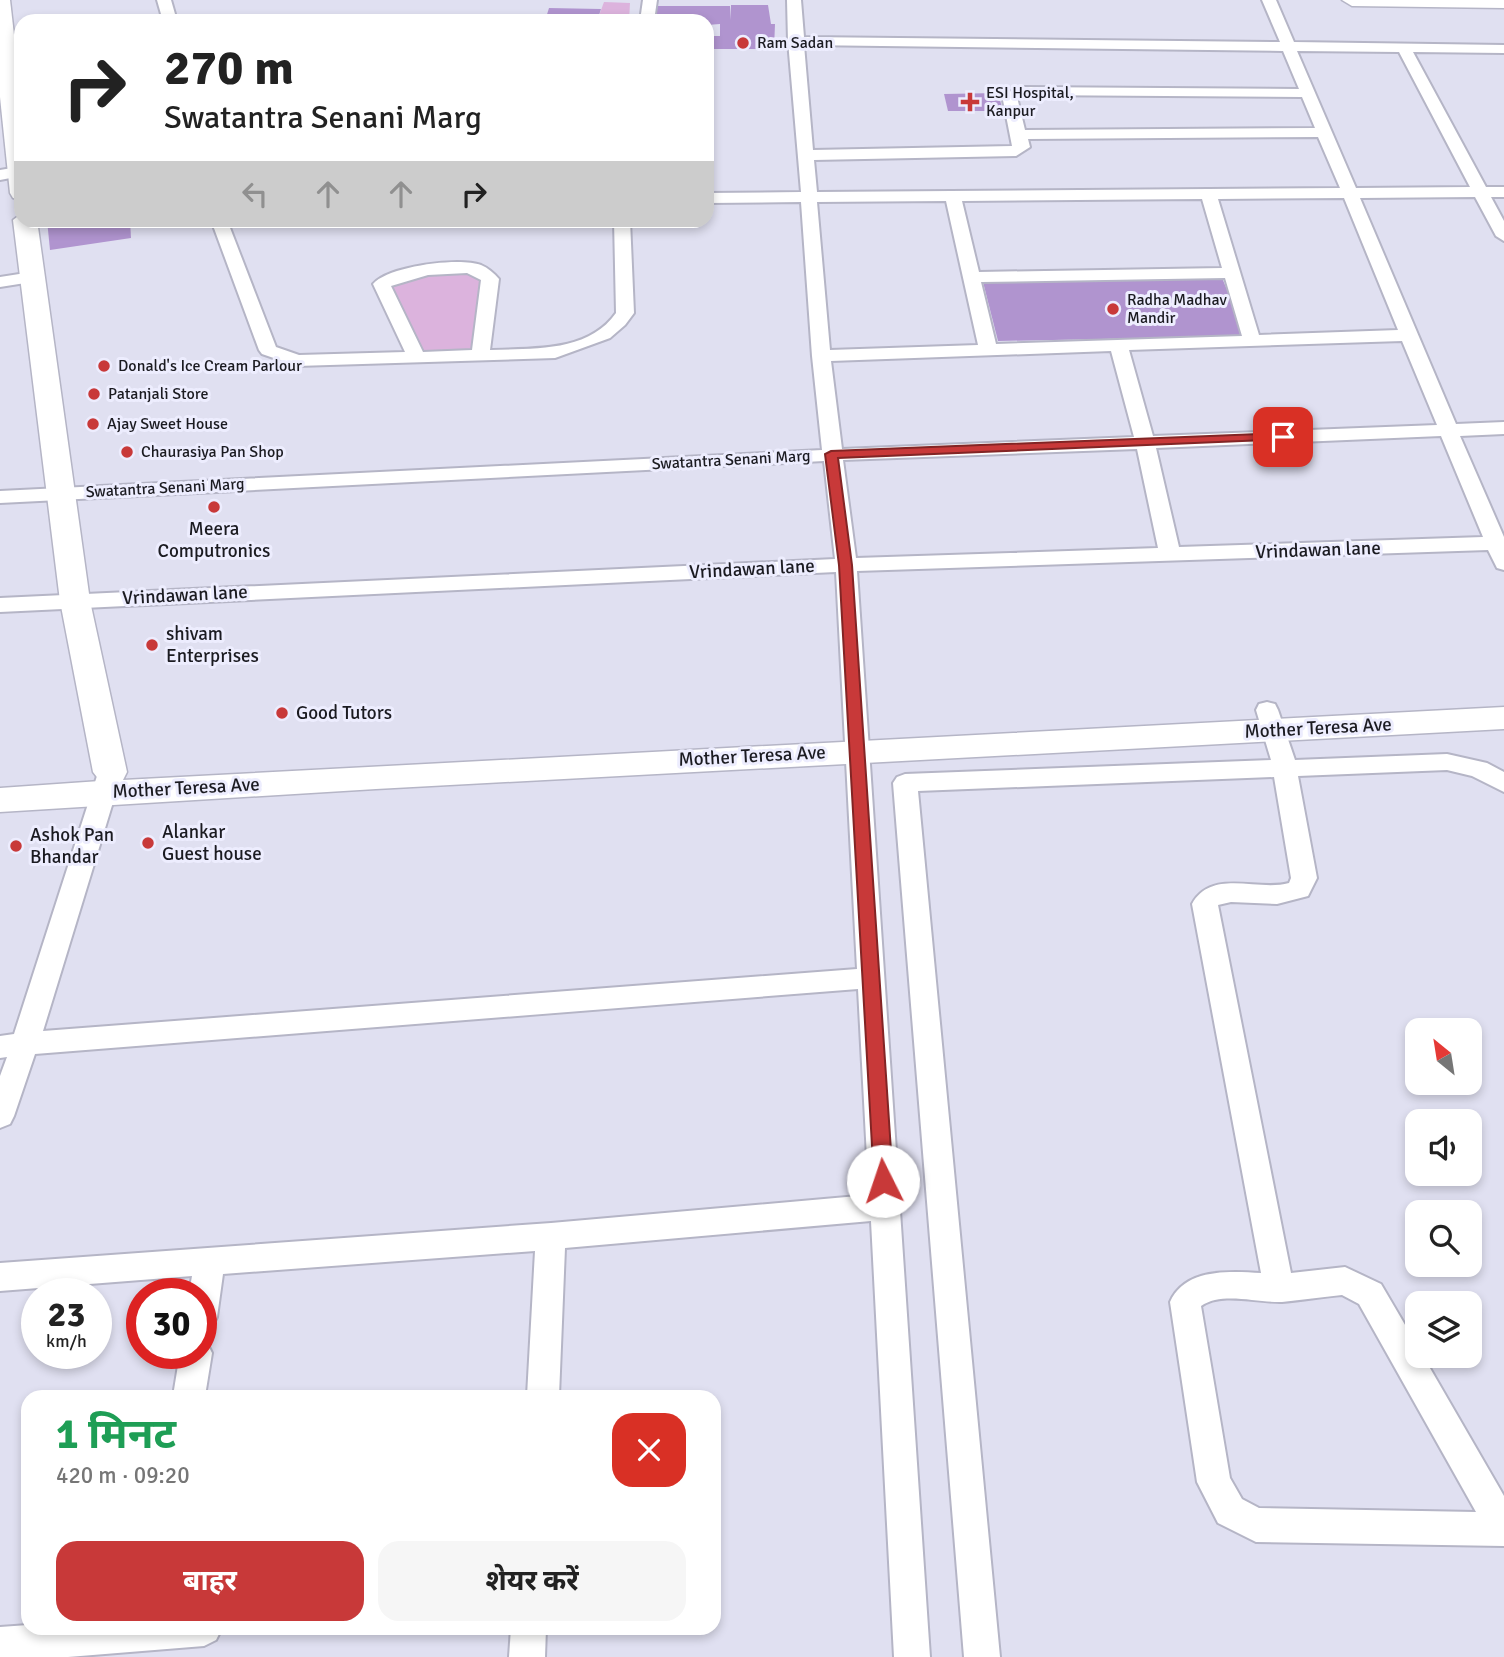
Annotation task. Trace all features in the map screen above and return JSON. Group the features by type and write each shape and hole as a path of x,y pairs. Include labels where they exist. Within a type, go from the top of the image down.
{"street":[{"path":"0,0 13,180"},
{"path":"794,0 795,41 807,155 821,356 846,565 912,1657"},
{"path":"1269,0 1448,430 1501,550"},
{"path":"1352,0 1504,2"},
{"path":"795,41 1504,49"},
{"path":"1404,48 1478,192 1504,236"},
{"path":"807,155 1007,152 1022,147 1009,95 1020,91 1307,93"},
{"path":"1019,135 1325,132"},
{"path":"714,198 1504,192"},
{"path":"1208,193 1252,340"},
{"path":"954,195 988,349"},
{"path":"0,1116 13,1045 107,783 75,601 26,228"},
{"path":"222,228 268,350 297,361 555,353 586,344 620,322 625,313 622,228"},
{"path":"416,357 382,284 396,276 448,269 477,270 490,279 480,355"},
{"path":"972,277 1232,273"},
{"path":"0,282 32,277"},
{"path":"821,356 1409,335"},
{"path":"1118,345 1145,443 1170,555"},
{"name":"Swatantra Senani Marg","path":"0,497 831,454 1504,428"},
{"name":"Vrindawan lane","path":"0,605 846,565 1170,555 1501,550"},
{"path":"1279,1288 1205,904 1215,894 1285,894 1299,889 1304,878 1284,767 1272,721 1504,698"},
{"name":"Mother Teresa Ave","path":"0,800 107,783 857,741 1272,721 1504,718"},
{"path":"982,1657 905,783 1447,762 1479,769 1504,783"},
{"path":"0,780 107,783"},
{"path":"13,1045 870,978"},
{"path":"0,1277 551,1236 885,1207"},
{"path":"542,1390 551,1236"},
{"path":"207,1278 210,1260"},
{"path":"1345,1281 1370,1294 1504,1529 1256,1525 1230,1511 1214,1482 1185,1302 1190,1294 1208,1287 1279,1288 1345,1281"},
{"path":"190,1390 193,1369"},
{"path":"0,1645 103,1635"},
{"path":"527,1657 529,1635"}],"shaded area":[{"path":"604,2 630,3 629,14 600,14"},
{"path":"448,271 471,271 488,280 477,353 418,356 387,284 389,280"}],"building":[{"path":"731,5 768,5 771,24 775,24 774,49 714,49 714,36 720,36 720,24 714,24 714,14 656,14 657,6 730,6 731,20"},
{"path":"549,8 601,9 599,14 547,14"},
{"path":"998,93 1003,111 948,111 944,94"},
{"path":"48,228 130,228 131,238 50,250"},
{"name":"Radha Madhav Mandir","path":"1222,278 1247,336 998,341 983,282"}],"place":[{"name":"Ram Sadan","path":"743,43"},
{"name":"ESI Hospital, Kanpur","path":"970,102"},
{"name":"Radha Madhav Mandir","path":"1113,309"},
{"name":"Donald's Ice Cream Parlour","path":"104,366"},
{"name":"Patanjali Store","path":"94,394"},
{"name":"Ajay Sweet House","path":"93,424"},
{"name":"Chaurasiya Pan Shop","path":"127,452"},
{"name":"Meera Computronics","path":"214,507"},
{"name":"shivam Enterprises","path":"152,645"},
{"name":"Good Tutors","path":"282,713"},
{"name":"Alankar Guest house","path":"148,843"},
{"name":"Ashok Pan Bhandar","path":"16,846"}],"route":[{"path":"883,1181 846,565 831,454 1283,437"}]}
